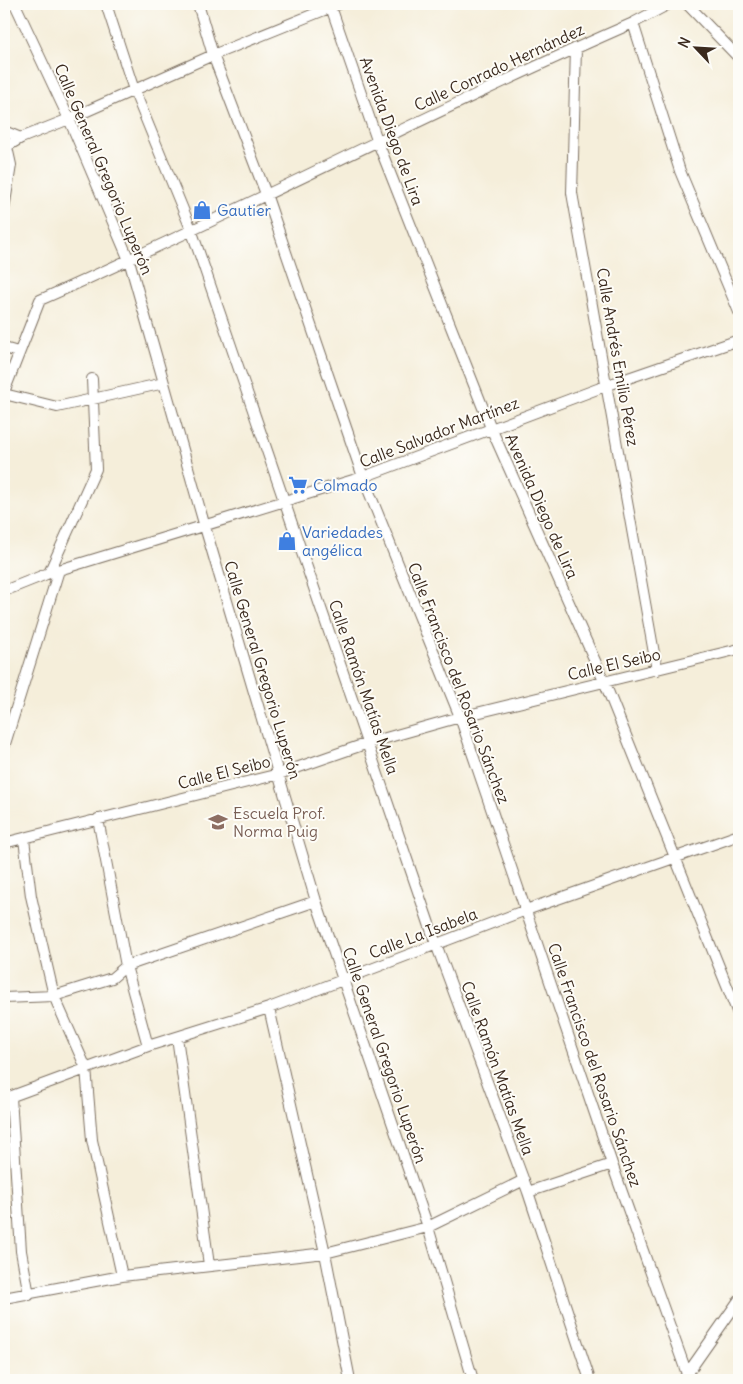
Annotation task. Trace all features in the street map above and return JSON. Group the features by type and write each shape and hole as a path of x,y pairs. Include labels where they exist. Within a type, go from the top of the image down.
{"street":[{"name":"Calle General Gregorio Luperón","path":"15,4 69,119 129,260 205,527 316,900 428,1227 473,1380"},
{"name":"Calle Ramón Matías Mella","path":"106,4 134,90 191,229 436,944 524,1180 590,1380"},
{"name":"Calle Francisco del Rosario Sánchez","path":"198,4 213,55 266,194 363,477 460,717 685,1377"},
{"name":"Calle Conrado Hernández","path":"4,393 18,352 40,300 129,260 377,140 669,4"},
{"path":"687,4 739,58"},
{"path":"4,209 11,165 5,148 21,138 333,5"},
{"name":"Avenida Diego de Lira","path":"333,5 377,140 491,428 604,681 674,859 739,1016"},
{"path":"633,22 680,171 739,312"},
{"name":"Calle Andrés Emilio Pérez","path":"576,48 572,193 608,385 656,670"},
{"path":"4,131 21,138"},
{"name":"Calle Salvador Martínez","path":"4,591 54,572 363,477 608,385 739,340"},
{"path":"4,348 18,352"},
{"path":"4,747 54,572 96,469 92,379"},
{"path":"4,393 57,407 164,382"},
{"name":"Calle El Seibo","path":"4,843 279,774 368,743 460,717 739,649"},
{"path":"98,819 126,966 148,1046"},
{"name":"Calle La Isabela","path":"7,1098 148,1046 269,1008 526,910 739,835"},
{"path":"24,839 30,896 54,996 86,1068 92,1140 122,1276"},
{"path":"4,998 54,996 112,978 126,966 316,900"},
{"path":"269,1008 325,1253 350,1380"},
{"path":"177,1038 209,1265"},
{"path":"7,1098 20,1251 29,1295"},
{"path":"528,1192 612,1164"},
{"path":"4,1298 29,1295 122,1276 325,1253 428,1227 524,1180"},
{"path":"685,1377 739,1300"}],"place":[{"name":"Gautier","path":"202,210"},
{"name":"Colmado","path":"298,485"},
{"name":"Variedades angélica","path":"287,541"},
{"name":"Escuela Prof. Norma Puig","path":"218,822"}]}
